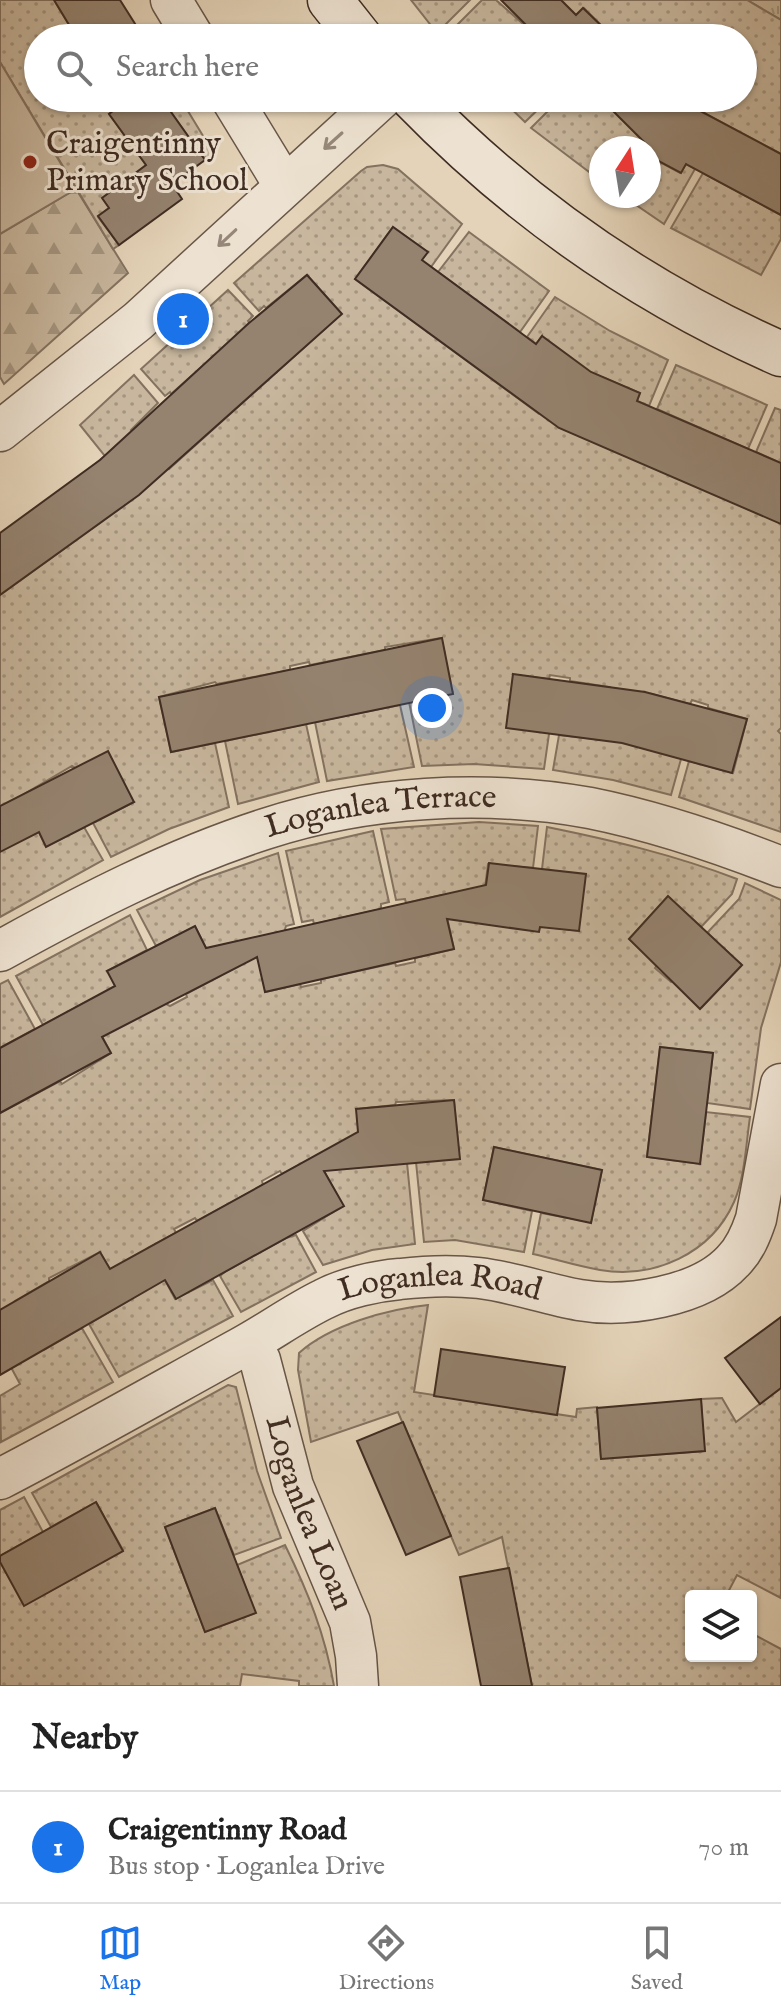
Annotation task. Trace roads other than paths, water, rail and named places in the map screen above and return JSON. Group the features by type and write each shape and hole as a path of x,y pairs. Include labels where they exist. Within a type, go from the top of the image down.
{"street":[{"path":"171,0 186,24"},
{"path":"330,0 349,24"},
{"path":"240,112 284,185"},
{"path":"0,431 138,321 366,112"},
{"path":"428,112 494,175 583,244 637,281 781,354"},
{"name":"Loganlea Terrace","path":"0,951 129,883 244,836 316,815 412,801 514,800 590,808 677,830 781,867"},
{"name":"Loganlea Road","path":"0,1479 251,1343 325,1298 396,1279 440,1276 477,1278 578,1300 608,1303 664,1296 714,1276 733,1262 748,1240 756,1219 781,1084"},
{"name":"Loganlea Loan","path":"251,1343 260,1360 293,1486 350,1622 358,1686"}],"place":[{"name":"Craigentinny Primary School","path":"30,162"},
{"name":"Craigentinny Road","path":"183,319"}]}
